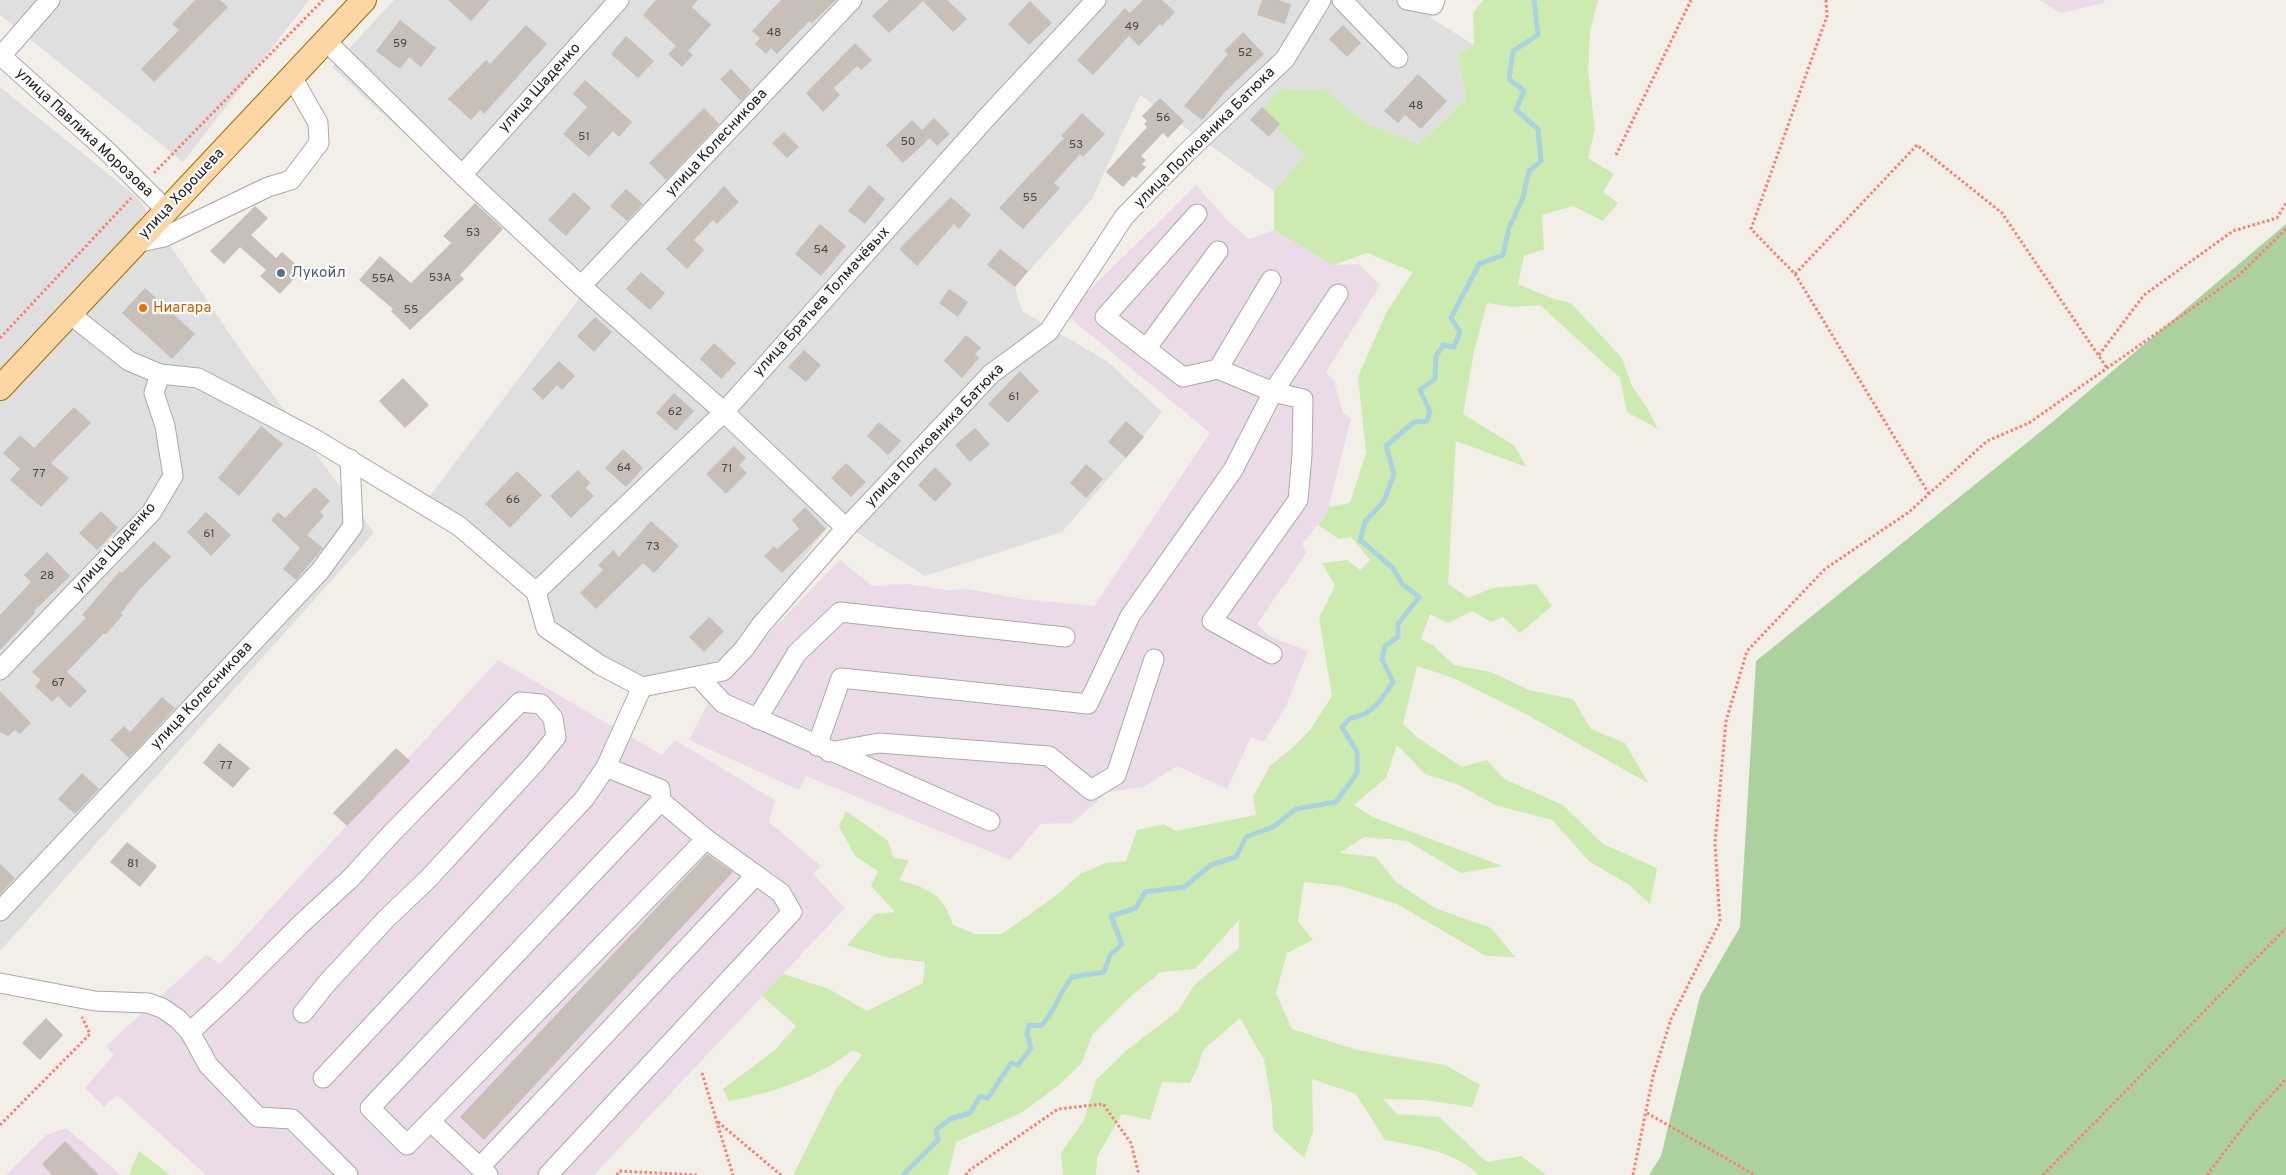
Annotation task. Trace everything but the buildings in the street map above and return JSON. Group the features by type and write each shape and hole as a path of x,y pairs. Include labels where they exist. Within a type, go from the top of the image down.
{"main road":[{"name":"улица Хорошева","path":"0,388 364,0"}],"street":[{"path":"0,56 50,0"},
{"name":"улица Шаденко","path":"462,175 619,0"},
{"name":"улица Колесникова","path":"581,286 852,0"},
{"name":"улица Братьев Толмачёвых","path":"536,592 724,412 988,116 1096,0"},
{"name":"улица Полковника Батюка","path":"642,687 723,671 744,649 761,625 846,528 991,374 1049,331 1124,218 1186,153 1285,59 1322,0"},
{"path":"1342,0 1398,58"},
{"path":"1407,0 1434,2"},
{"path":"326,41 462,175 581,286 724,412 846,528"},
{"name":"улица Павлика Морозова","path":"0,56 142,185 167,211"},
{"path":"136,243 164,236 268,187 291,180 319,143 318,123 292,77"},
{"path":"1198,214 1105,317 1183,377 1218,369 1273,392 1303,399 1302,455 1298,500 1212,621 1272,654"},
{"path":"1146,349 1218,252"},
{"path":"1218,369 1271,280"},
{"path":"823,749 842,678 1088,704 1130,616 1233,470 1273,392 1338,294"},
{"path":"70,314 129,361 160,374 198,378 350,459 459,526 536,592 546,628 600,666 642,687 606,767 584,799 323,1078"},
{"name":"улица Щаденко","path":"0,670 151,513 173,476 165,426 154,393 160,374"},
{"name":"улица Колесникова","path":"0,911 320,571 353,526 350,459"},
{"path":"757,719 797,653 840,612 1065,637"},
{"path":"823,749 878,743 1049,756 1091,790 1116,775 1154,659"},
{"path":"698,676 723,703 990,822"},
{"path":"190,1032 351,878 390,835 520,702 541,704 553,718 556,737 534,764 428,879 386,919 327,983 303,1013"},
{"path":"548,1175 792,912 781,893 706,839 661,801 660,789 606,767"},
{"path":"661,801 370,1108 407,1145 706,839"},
{"path":"430,1121 484,1171 756,875"},
{"path":"0,983 95,1001 148,1003 162,1008 178,1019 190,1032 208,1065 258,1117 292,1119 348,1175"}],"path":[{"path":"0,338 142,185 323,0"},
{"path":"1616,156 1691,0"},
{"path":"1826,0 1827,16 1750,229 1796,274 1929,494"},
{"path":"1796,274 1917,145 2002,213 2107,368"},
{"path":"2099,355 2144,295 2233,231 2277,218 2286,203"},
{"path":"1633,1175 1653,1076 1671,1020 1720,922 1715,843 1726,721 1747,651 1825,568 1909,512 1986,441 2029,423 2238,276 2286,230"},
{"path":"2043,1175 2286,928"},
{"path":"0,1125 90,1034 72,996"},
{"path":"702,1074 733,1175"},
{"path":"2207,1175 2251,1116 2286,1079"},
{"path":"966,1175 967,1172 1058,1109 1103,1104 1132,1143 1139,1175"},
{"path":"1646,1113 1755,1175"},
{"path":"718,1122 781,1175"},
{"path":"617,1175 619,1171 698,1175"}],"shaded area":[{"path":"0,0 309,0 183,162 0,15"},
{"path":"394,0 1434,0 1431,18 1474,45 1458,54 1466,99 1419,144 1365,123 1328,91 1260,113 1305,155 1274,191 1140,95 1092,199 1015,287 1022,311 1108,362 1162,412 1126,458 1062,532 925,576 834,518 731,656 650,683 574,638 429,497 581,296 332,67"},
{"path":"2039,0 2105,0 2103,3 2061,13"},
{"path":"0,87 138,198 242,352 374,533 0,951"},
{"path":"1196,185 1228,221 1249,239 1274,230 1333,265 1358,264 1380,285 1326,372 1334,381 1343,413 1351,419 1327,513 1302,544 1307,552 1257,624 1269,636 1308,651 1286,706 1264,742 1251,737 1227,789 1177,766 1144,787 1108,792 1072,823 1041,824 1010,860 806,776 799,790 689,740 716,687 840,560 872,586 907,584 948,590 968,589 1021,599 1094,606 1210,433 1065,314"},
{"path":"498,660 662,755 675,740 775,800 769,822 821,866 813,874 845,908 594,1175 206,1175 117,1095 104,1107 85,1088 114,1055 106,1046 206,955 220,964"},
{"path":"66,1128 121,1175 6,1175 46,1135"}],"green space":[{"path":"1483,0 1598,0 1590,32 1588,71 1595,129 1588,158 1614,174 1603,192 1618,203 1603,221 1573,206 1542,215 1544,249 1524,256 1518,284 1554,299 1571,303 1622,358 1632,386 1646,406 1658,429 1627,412 1620,378 1540,305 1512,307 1487,303 1474,352 1463,414 1515,446 1526,467 1456,441 1448,584 1469,598 1492,588 1536,584 1552,606 1520,633 1503,617 1491,622 1472,611 1448,623 1430,614 1421,639 1434,646 1454,665 1491,672 1529,690 1573,699 1591,729 1625,743 1648,783 1524,713 1453,678 1417,666 1403,724 1418,738 1462,767 1487,760 1504,779 1563,805 1603,844 1657,868 1650,904 1628,884 1590,862 1552,820 1495,805 1459,785 1425,774 1397,745 1386,778 1354,805 1373,817 1502,866 1461,873 1407,841 1364,837 1340,853 1376,857 1397,883 1435,908 1491,928 1515,957 1486,956 1397,904 1341,886 1304,882 1298,921 1313,940 1287,953 1276,993 1292,1029 1357,1050 1445,1065 1480,1085 1472,1107 1424,1100 1383,1099 1397,1114 1439,1117 1487,1162 1521,1156 1546,1175 1479,1175 1458,1160 1447,1155 1422,1147 1385,1140 1356,1094 1312,1079 1313,1132 1304,1158 1273,1130 1272,1105 1264,1060 1240,1018 1203,1050 1198,1067 1190,1083 1162,1082 1150,1120 1122,1114 1097,1157 1096,1175 1063,1175 1061,1153 1084,1120 1096,1080 1127,1050 1178,1011 1194,985 1239,948 1239,920 1195,969 1161,972 1131,996 1093,1034 1081,1064 1059,1085 1021,1113 956,1142 948,1175 795,1175 794,1173 837,1088 862,1055 853,1050 825,1069 794,1083 762,1094 729,1101 723,1089 775,1050 796,1026 762,996 783,974 829,989 867,1011 923,983 925,962 885,957 847,945 875,914 895,912 871,886 878,871 855,856 839,826 846,811 887,840 894,858 909,860 899,880 919,886 934,894 945,906 953,925 975,934 1002,934 1058,894 1080,874 1106,863 1126,861 1137,830 1164,824 1176,831 1256,815 1253,797 1270,766 1310,730 1332,696 1319,618 1335,586 1322,563 1347,560 1360,570 1370,560 1351,537 1339,539 1318,525 1327,513 1328,507 1350,503 1366,453 1358,377 1386,313 1413,272 1367,253 1333,265 1274,230 1274,191 1305,155 1260,113 1278,89 1328,91 1365,123 1419,144 1466,99 1458,54 1474,45 1473,13"},
{"path":"2286,224 2286,1175 1649,1175 1661,1156 1700,996 1740,927 1756,661 2050,424"},
{"path":"139,1151 170,1175 129,1175"}],"waterway":[{"path":"903,1175 938,1140 936,1130 950,1119 970,1113 980,1096 988,1098 1011,1063 1018,1065 1031,1048 1027,1034 1029,1025 1041,1026 1072,977 1104,972 1110,955 1122,944 1111,916 1136,908 1145,892 1184,887 1211,865 1236,857 1246,837 1273,827 1296,809 1336,802 1357,773 1357,752 1342,727 1350,719 1364,714 1373,708 1393,682 1382,659 1385,646 1398,637 1398,624 1419,597 1402,584 1393,568 1360,540 1365,522 1384,501 1394,474 1386,446 1414,422 1427,421 1430,412 1420,390 1435,379 1436,356 1443,345 1454,347 1460,332 1451,318 1479,264 1503,255 1509,228 1523,198 1529,171 1541,161 1538,129 1516,110 1524,91 1509,79 1513,51 1538,35 1534,0"}],"place":[{"name":"Лукойл","path":"281,273"},
{"name":"Ниагара","path":"143,308"}]}
